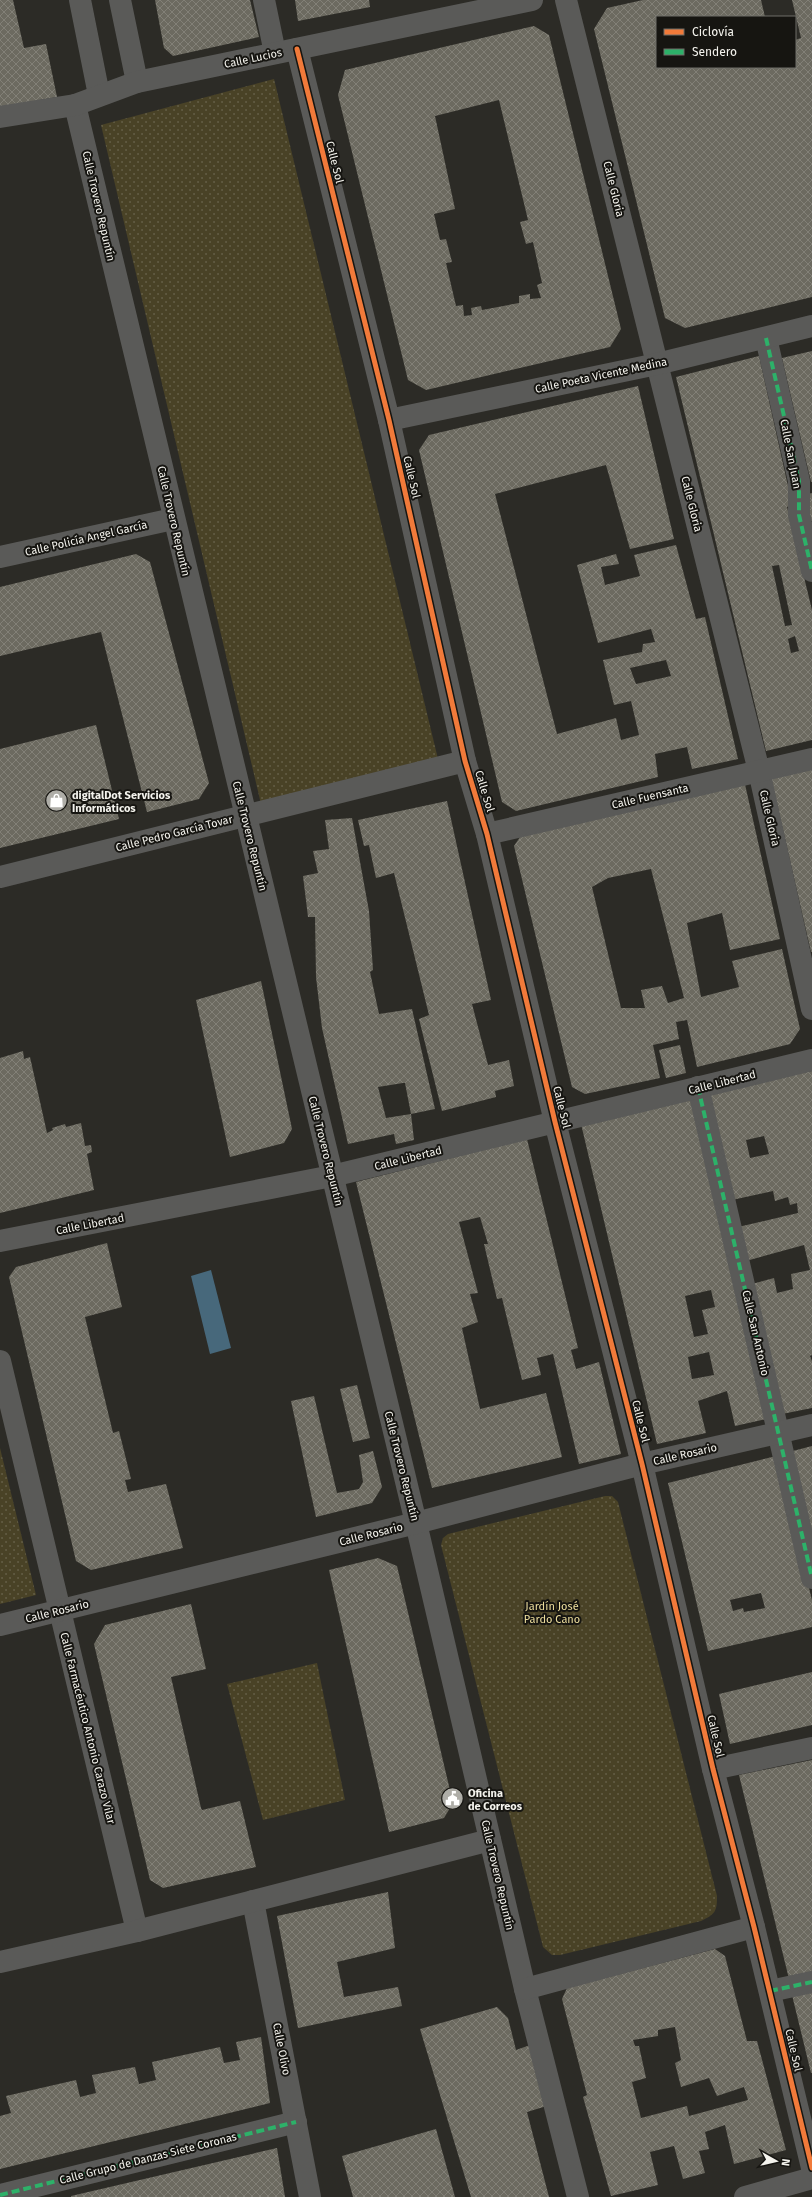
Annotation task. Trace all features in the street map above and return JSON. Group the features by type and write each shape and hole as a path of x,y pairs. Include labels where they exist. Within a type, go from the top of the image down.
{"street":[{"path":"80,0 99,95"},
{"path":"120,0 137,82"},
{"path":"264,0 275,53"},
{"name":"Calle Lucios","path":"0,117 75,105 137,82 296,49 500,3 532,0"},
{"name":"Calle Gloria","path":"566,0 759,771 812,1009"},
{"name":"Calle Sol","path":"296,49 389,420 465,761 487,834 555,1122 642,1464 713,1769 754,1927 812,2168"},
{"name":"Calle Trovero Repuntín","path":"75,105 173,519 416,1523 525,1989 578,2197"},
{"name":"Calle Poeta Vicente Medina","path":"389,420 657,364 812,326"},
{"name":"Calle San Juan","path":"766,338 799,481 799,515 812,571"},
{"name":"Calle Policía Angel García","path":"0,557 173,519"},
{"name":"Calle Fuensanta","path":"487,834 812,759"},
{"name":"Calle Pedro García Tovar","path":"0,877 465,761"},
{"name":"Calle Libertad","path":"0,1241 332,1176 812,1060"},
{"name":"Calle San Antonio","path":"698,1087 774,1410 777,1433 812,1578"},
{"name":"Calle Farmacéutico Antonio Carazo Vilar","path":"0,1361 136,1931"},
{"name":"Calle Rosario","path":"0,1625 416,1523 642,1464 812,1425"},
{"path":"713,1769 812,1748"},
{"path":"0,1962 136,1931 490,1840"},
{"name":"Calle Olivo","path":"253,1901 310,2197"},
{"path":"525,1989 754,1927"},
{"path":"770,1992 812,1982"},
{"name":"Calle Grupo de Danzas Siete Coronas","path":"0,2195 296,2122"},
{"path":"745,2197 812,2178"}],"green space":[{"path":"274,79 438,759 261,804 101,125"},
{"path":"0,1448 36,1595 0,1604"},
{"name":"Jardín José Pardo Cano","path":"605,1496 612,1496 618,1502 717,1896 716,1909 712,1914 701,1921 560,1955 552,1955 543,1947 441,1545 443,1538 448,1534"},
{"path":"317,1663 345,1800 263,1820 227,1684"}],"water":[{"path":"211,1270 231,1348 210,1354 191,1276"}],"building":[{"path":"0,0 13,0 24,48 46,44 57,97 0,107"},
{"path":"155,0 250,0 259,37 173,56 164,48"},
{"path":"295,0 369,0 370,7 298,21"},
{"path":"643,0 761,0 765,16 656,16 656,68 796,68 796,40 801,38 792,0 812,0 812,297 685,328 665,318 594,29 607,8"},
{"path":"534,26 549,35 621,329 610,347 426,390 408,380 338,95 345,70","holes":["499,100 528,220 520,222 526,244 533,242 542,283 537,285 541,298 530,299 530,294 519,296 519,303 482,310 481,306 471,308 472,315 464,316 463,305 456,306 446,263 452,262 446,239 440,240 434,214 455,209 435,116"]},
{"path":"812,351 812,482 811,482 782,358"},
{"path":"759,356 792,504 787,507 812,610 812,740 766,751 676,377","holes":["779,565 792,625 785,626 772,566","795,636 799,651 791,653 788,639"]},
{"path":"638,386 674,539 630,549 606,465 495,494 557,734 616,718 621,740 639,735 631,701 614,705 603,660 642,652 643,644 655,642 651,629 598,643 577,565 616,554 619,564 601,567 605,585 640,576 634,555 676,545 696,619 705,617 738,759 692,769 687,747 655,754 658,777 516,811 502,802 419,450 429,435","holes":["666,660 671,676 636,684 630,668"]},
{"path":"812,493 812,521 811,521 806,495"},
{"path":"136,554 150,562 209,783 199,799 147,812 101,632 0,656 0,587"},
{"path":"96,725 119,819 0,848 0,749"},
{"path":"812,763 812,952 811,952 770,773"},
{"path":"744,780 780,939 730,950 722,913 687,923 701,997 739,987 732,961 782,949 800,1029 790,1044 697,1067 687,1020 676,1022 679,1039 653,1045 660,1078 585,1094 572,1087 514,846 524,831","holes":["651,869 684,998 668,1003 662,986 641,990 645,1008 621,1008 592,887 608,878"]},
{"path":"447,801 491,1000 472,1004 488,1065 509,1060 514,1086 495,1091 496,1097 442,1111 419,1019 429,1015 394,873 376,878 369,845 364,846 358,820"},
{"path":"352,818 369,911 373,970 370,972 379,1014 412,1009 435,1109 411,1114 414,1140 396,1144 394,1134 348,1144 322,1028 316,977 315,917 308,917 303,876 318,873 313,851 329,849 325,820","holes":["405,1083 411,1114 386,1118 378,1087"]},
{"path":"261,981 292,1129 284,1143 230,1157 196,1000"},
{"path":"680,1045 686,1073 666,1078 659,1050"},
{"path":"23,1051 24,1059 30,1057 47,1133 53,1130 52,1128 65,1124 66,1127 81,1123 85,1146 91,1145 92,1152 87,1154 94,1190 0,1213 0,1058"},
{"path":"812,1071 812,1355 810,1356 812,1361 812,1408 782,1414 752,1284 774,1278 777,1293 793,1289 791,1274 810,1270 804,1245 746,1261 738,1227 798,1213 797,1203 790,1205 788,1197 775,1201 773,1191 732,1200 707,1093","holes":["764,1136 769,1154 750,1158 746,1140"]},
{"path":"692,1099 766,1419 735,1426 727,1391 698,1401 706,1433 657,1444 581,1124","holes":["711,1290 715,1307 702,1310 708,1334 694,1337 685,1296","709,1352 714,1375 692,1379 688,1357"]},
{"path":"527,1139 578,1348 571,1350 576,1369 599,1362 621,1454 579,1464 553,1354 537,1358 541,1375 522,1380 502,1298 497,1299 484,1244 488,1244 480,1217 459,1222 478,1293 470,1294 478,1322 462,1328 480,1409 546,1393 562,1457 432,1488 356,1182"},
{"path":"107,1243 122,1307 85,1317 113,1433 119,1431 131,1479 125,1480 128,1492 166,1484 183,1548 91,1570 76,1561 9,1277 16,1267"},
{"path":"357,1385 370,1438 353,1442 340,1389"},
{"path":"314,1396 337,1493 359,1489 363,1482 359,1455 373,1451 382,1487 372,1503 316,1517 291,1401"},
{"path":"812,1446 812,1546 789,1452"},
{"path":"776,1456 812,1600 812,1627 708,1651 668,1483","holes":["761,1593 765,1608 744,1612 743,1608 733,1611 730,1600"]},
{"path":"378,1558 397,1566 453,1803 444,1818 389,1832 329,1570"},
{"path":"191,1604 206,1669 171,1677 201,1808 202,1810 240,1801 256,1867 163,1888 150,1880 94,1644 105,1625"},
{"path":"812,1672 812,1725 730,1744 719,1694"},
{"path":"812,1760 812,1973 789,1979 739,1775"},
{"path":"388,1892 395,1948 337,1962 344,1997 398,1987 402,2006 298,2028 277,1916"},
{"path":"715,1949 725,1956 747,2041 757,2041 786,2150 734,2164 725,2125 705,2132 709,2149 699,2151 705,2173 683,2179 674,2146 650,2152 658,2185 611,2196 583,2097 587,2095 562,1999 567,1988","holes":["675,2027 681,2060 675,2063 681,2087 709,2078 717,2096 744,2087 748,2100 689,2116 687,2106 641,2118 632,2082 646,2078 639,2046 635,2046 633,2040 658,2036 658,2030"]},
{"path":"812,1991 812,2073 811,2073 792,1995"},
{"path":"497,2007 508,2018 516,2050 533,2044 550,2105 527,2112 549,2197 471,2197 420,2029"},
{"path":"261,2037 270,2103 0,2169 0,2116 11,2113 6,2096 76,2080 80,2097 96,2093 92,2075 135,2067 139,2084 156,2080 152,2062 220,2047 224,2063 240,2060 236,2042"},
{"path":"436,2129 455,2197 353,2197 342,2156"},
{"path":"277,2148 285,2197 71,2197 71,2196"}],"marked path":[{"path":"766,338 799,481 799,515 812,571"},
{"path":"698,1087 812,1578"},
{"path":"770,1991 812,1982"},
{"path":"0,2195 296,2122"}],"cycle path":[{"path":"297,49 389,420 465,761 487,834 555,1122 642,1464 713,1769 754,1927 812,2168"}],"place":[{"name":"digitalDot Servicios Informáticos","path":"56,801"},
{"name":"Oficina de Correos","path":"453,1799"}]}
